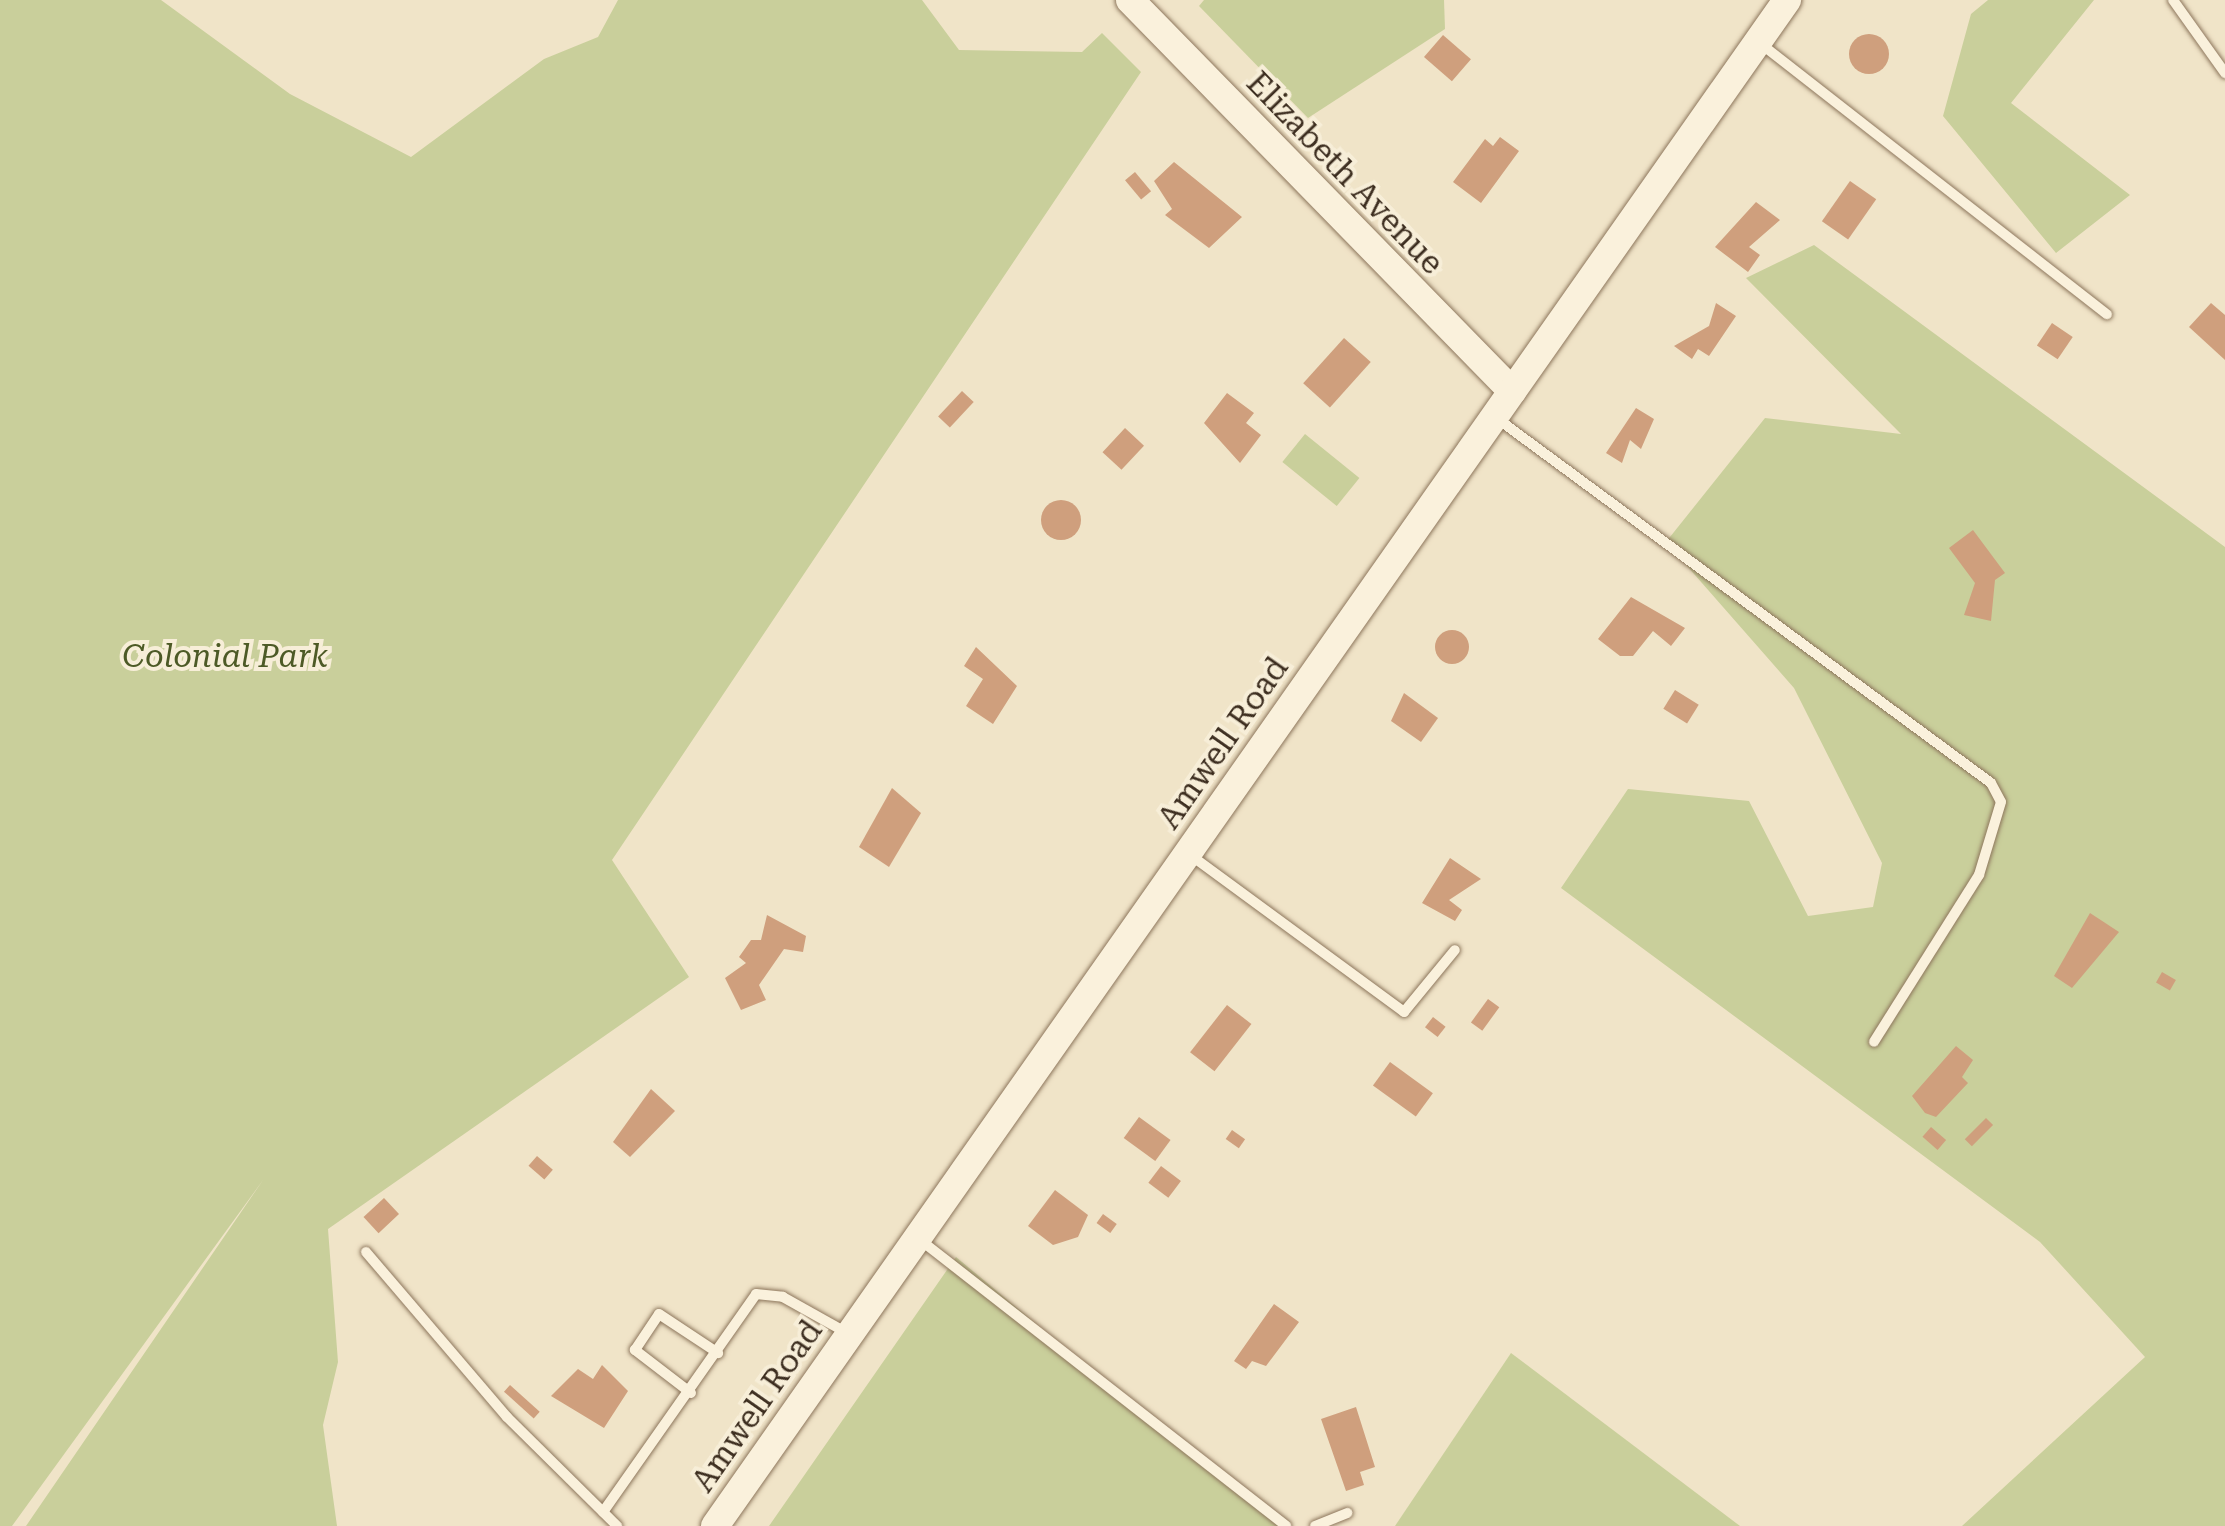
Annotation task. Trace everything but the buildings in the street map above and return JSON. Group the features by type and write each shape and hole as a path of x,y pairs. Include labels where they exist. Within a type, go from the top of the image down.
{"main road":[{"name":"Elizabeth Avenue","path":"1130,0 1512,391"},
{"name":"Amwell Road","path":"716,1526 1788,0"}],"lane":[{"path":"2173,0 2225,74"},
{"path":"1758,41 2108,314"},
{"path":"1494,416 1991,783 2001,802 1979,875 1874,1042"},
{"path":"1188,854 1404,1012 1455,950"},
{"path":"918,1238 1286,1526"},
{"path":"366,1252 617,1526"},
{"path":"602,1512 692,1393 756,1294 783,1297 850,1334"},
{"path":"692,1393 635,1350 659,1314 718,1353"},
{"path":"1315,1526 1347,1513"}],"green space":[{"name":"Colonial Park","path":"0,0 161,0 290,94 411,157 544,59 598,37 618,0 922,0 959,50 1082,52 1102,33 1141,72 612,860 689,977 328,1229 338,1362 323,1425 337,1526 26,1526 263,1180 12,1526 0,1526"},
{"path":"1204,0 1444,0 1445,29 1308,118 1199,6"},
{"path":"1988,0 2094,0 2011,103 2130,195 2056,253 1943,116 1971,14"},
{"path":"1814,245 2225,547 2225,1526 1962,1526 2145,1357 2040,1242 1561,888 1628,789 1749,801 1808,916 1873,907 1882,863 1794,688 1666,542 1765,418 1901,434 1746,278"},
{"path":"1305,434 1359,478 1337,506 1282,462"},
{"path":"956,1257 1228,1484 1289,1526 769,1526"},
{"path":"1511,1353 1740,1526 1395,1526"}]}
